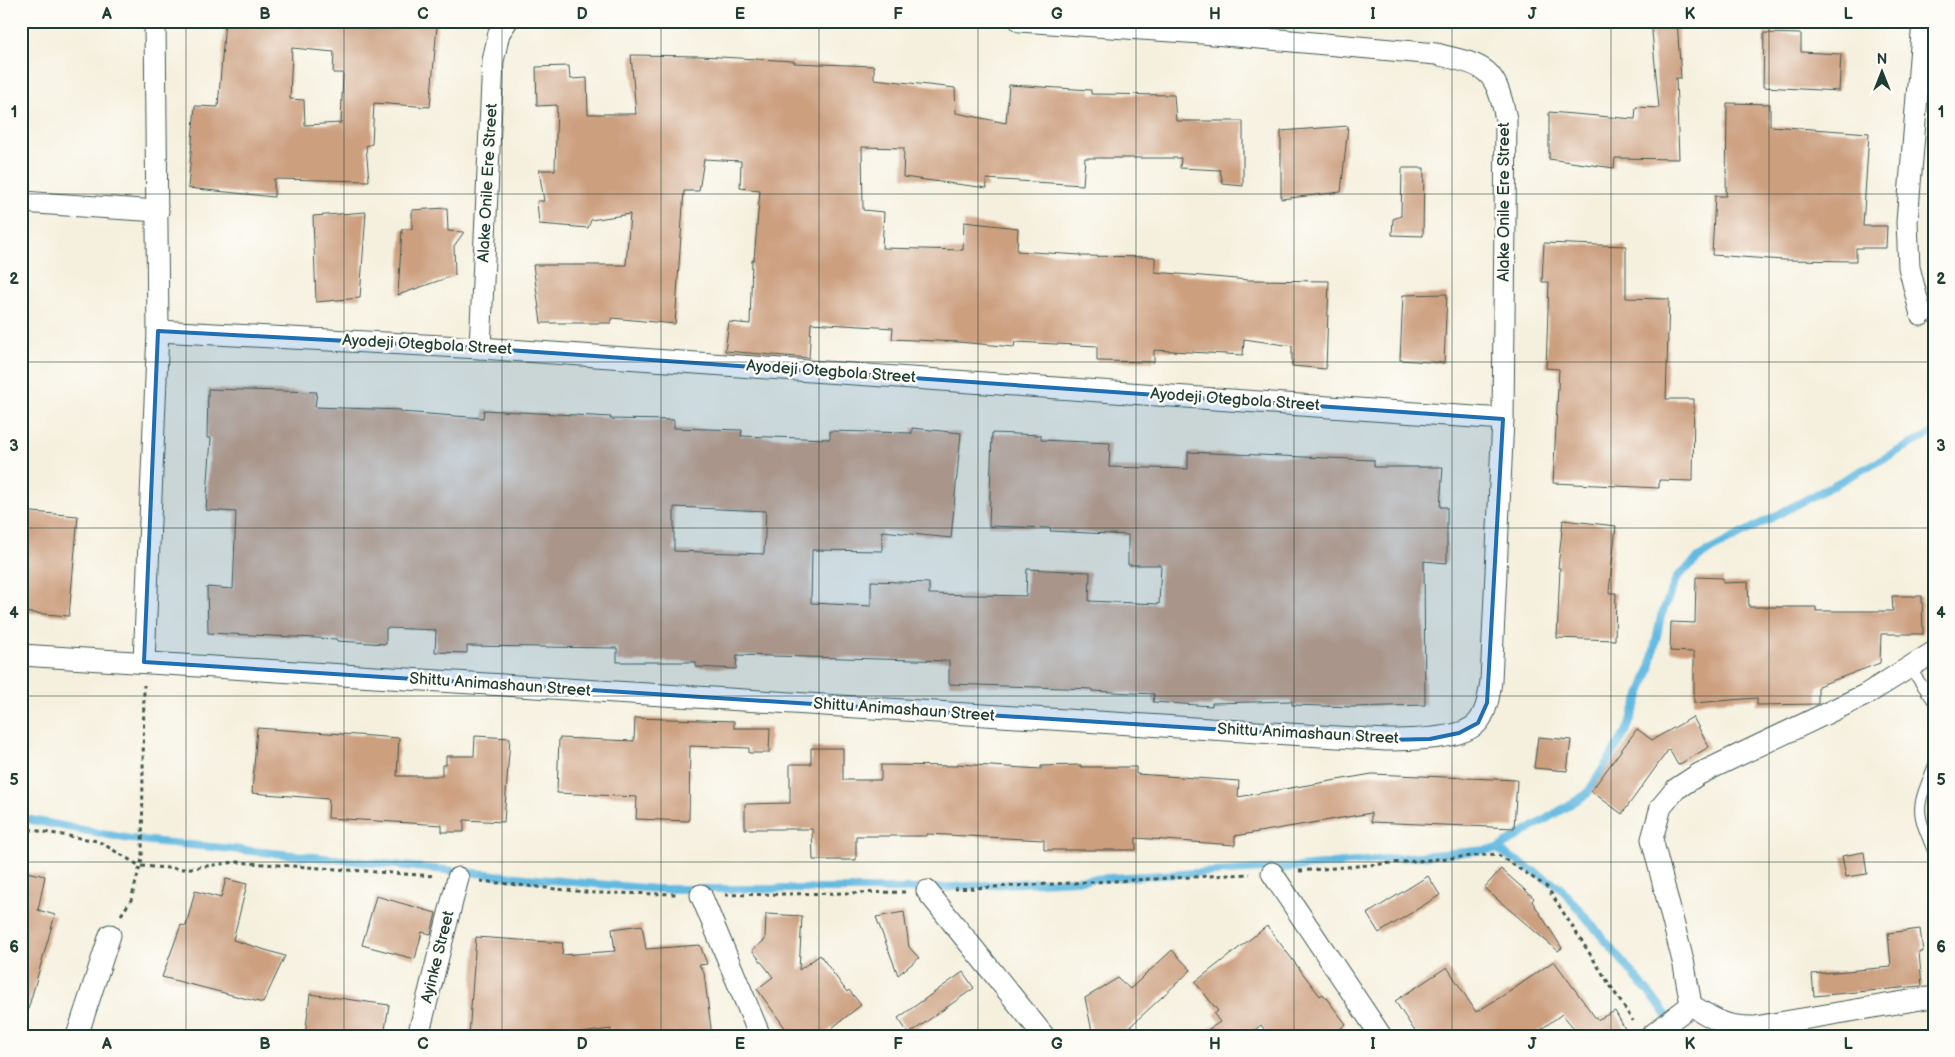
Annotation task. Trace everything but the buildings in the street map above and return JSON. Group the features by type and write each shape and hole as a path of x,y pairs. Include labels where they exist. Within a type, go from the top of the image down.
{"street":[{"path":"144,662 158,331 155,21"},
{"name":"Alake Onile Ere Street","path":"480,348 493,61 499,33 507,21"},
{"name":"Alake Onile Ere Street","path":"1020,21 1202,33 1436,54 1466,61 1488,71 1500,92 1506,119 1503,419"},
{"path":"1921,315 1909,267 1907,222 1923,21"},
{"path":"21,202 158,211"},
{"name":"Ayodeji Otegbola Street","path":"158,331 480,348 1503,419"},
{"name":"Shittu Animashaun Street","path":"21,655 1386,740 1430,739 1459,733 1478,723 1487,703 1491,681 1503,419"},
{"path":"1927,998 1755,1027 1736,1028 1723,1025 1691,1005 1684,965 1652,839 1661,807 1676,789 1699,774 1865,695 1934,652"},
{"path":"1272,873 1381,1036"},
{"name":"Ayinke Street","path":"418,1036 458,878"},
{"path":"927,891 1044,1036"},
{"path":"701,895 760,1036"},
{"path":"77,1036 110,935"},
{"path":"1644,1032 1691,1005"}],"lane":[{"path":"1910,668 1934,702"},
{"path":"1934,765 1918,808 1919,819 1934,853"}],"path":[{"path":"110,935 131,900 142,859 144,662"},
{"path":"21,828 98,841 140,866 184,869 236,862 458,878 595,893 701,895 869,894 1272,873 1497,854 1547,887 1644,1032"}],"highlighted area":[{"path":"158,331 480,348 1503,419 1487,703 1478,723 1459,733 1430,739 1386,740 144,662"}],"waterway":[{"path":"21,818 130,839 656,889 918,889 1300,867 1497,849 1587,794 1626,732 1650,669 1661,616 1677,577 1703,554 1934,432"},
{"path":"1497,849 1560,887 1660,1006 1681,1036"}]}
